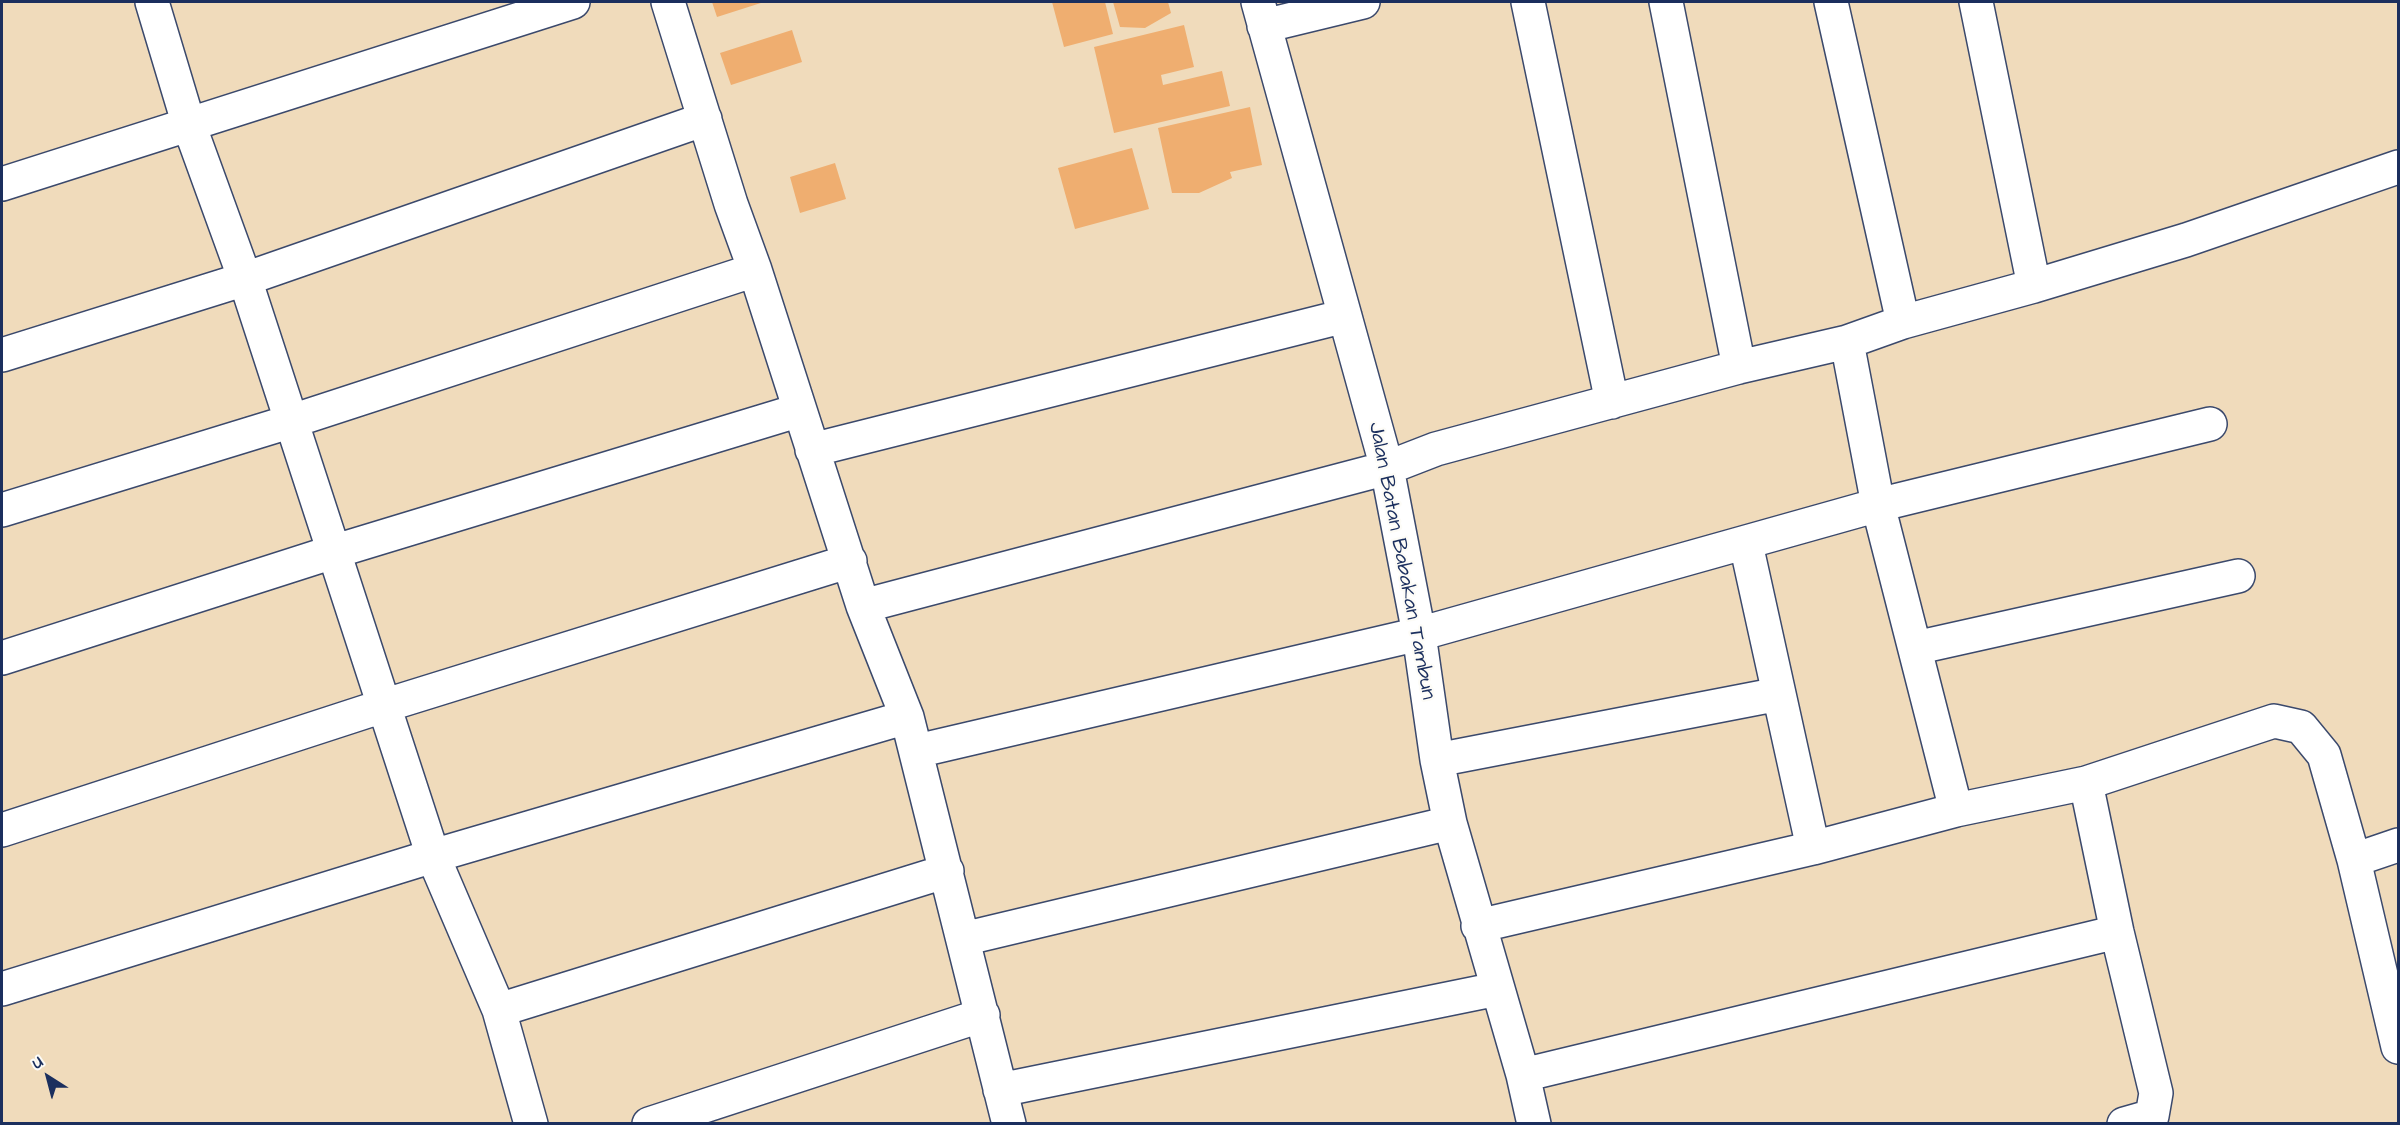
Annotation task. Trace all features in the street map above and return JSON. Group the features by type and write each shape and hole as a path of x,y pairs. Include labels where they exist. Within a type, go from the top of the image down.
{"street":[{"path":"152,2 188,122 245,279 336,551 383,706 433,856 499,1010 531,1124"},
{"path":"2,184 188,122 573,2"},
{"path":"668,2 864,606 907,717 1009,1124"},
{"path":"1261,14 1363,2"},
{"path":"1528,2 1612,402"},
{"path":"1666,2 1739,367"},
{"path":"1831,2 1903,322"},
{"path":"1976,2 2034,286"},
{"name":"Jalan Batan Babakan Tambun","path":"1261,14 1387,468 1419,634 1437,760 1450,823 1523,1075 1534,1124"},
{"path":"2,355 245,279 705,119"},
{"path":"864,606 1387,468 1436,449 1739,367 1847,342 1903,322 2034,286 2292,205 2398,167"},
{"path":"2,510 292,421 755,270"},
{"path":"812,450 1345,316"},
{"path":"1847,342 1878,505 1956,810"},
{"path":"2,658 336,551 800,410"},
{"path":"917,751 1419,634 1746,544 1878,505 2210,424"},
{"path":"1746,544 1813,848"},
{"path":"2,830 383,706 850,561"},
{"path":"1915,648 2238,576"},
{"path":"1437,760 1779,694"},
{"path":"2,989 433,856 907,717"},
{"path":"1478,926 1813,848 1956,810 2086,783 2274,721 2301,727 2324,755 2354,860 2398,1047"},
{"path":"2086,783 2117,932 2156,1093 2143,1121"},
{"path":"963,939 1450,823"},
{"path":"2354,860 2398,845"},
{"path":"499,1010 947,871"},
{"path":"1523,1075 2117,932"},
{"path":"1000,1090 1497,989"},
{"path":"649,1124 983,1015"}],"building":[{"path":"712,2 764,2 717,17"},
{"path":"1052,2 1105,2 1113,34 1064,47"},
{"path":"1113,2 1168,2 1171,13 1145,28 1120,27"},
{"path":"1184,25 1194,67 1161,75 1163,85 1222,71 1230,106 1114,133 1094,47"},
{"path":"792,30 802,62 731,85 720,53"},
{"path":"1250,107 1262,165 1230,172 1232,178 1199,193 1172,193 1158,128"},
{"path":"1132,148 1149,209 1075,229 1058,168"},
{"path":"835,163 846,199 800,213 790,177"}]}
